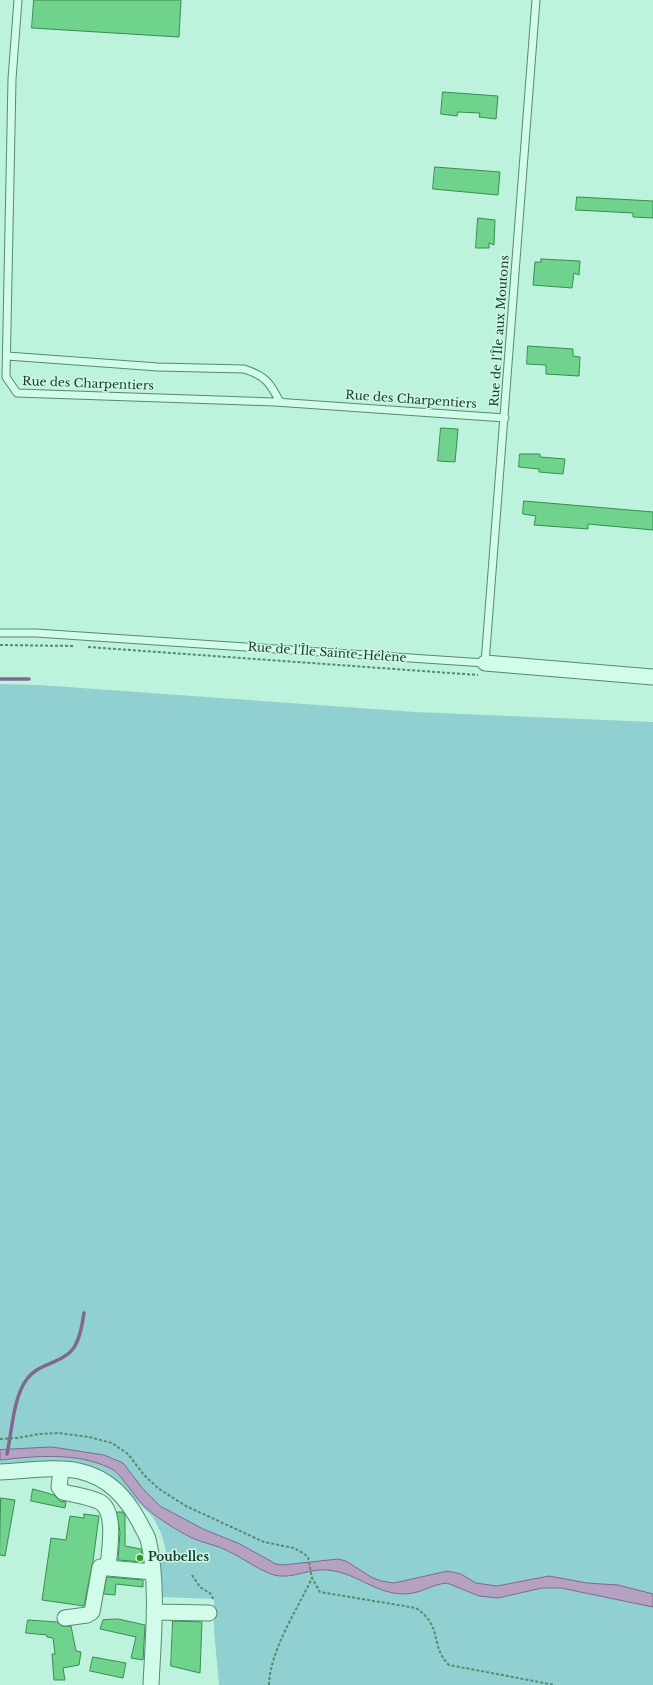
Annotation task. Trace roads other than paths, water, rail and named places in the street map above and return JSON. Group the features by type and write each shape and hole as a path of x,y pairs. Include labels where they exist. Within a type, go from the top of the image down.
{"street":[{"name":"Rue de l'Île Sainte-Hélène","path":"482,669 653,677"},
{"path":"61,1470 59,1487 63,1492 101,1502 109,1513 110,1539 108,1568"},
{"path":"0,1472 61,1470 80,1471 101,1479 119,1493 129,1504 148,1537 154,1612 151,1685"},
{"path":"65,1618 87,1616 92,1612 100,1567 152,1572"},
{"path":"154,1612 209,1613"}],"lane":[{"name":"Rue des Charpentiers","path":"18,0 12,79 6,377 17,393 280,402 505,418"},
{"name":"Rue de l'Île aux Moutons","path":"482,669 505,418 536,0"},
{"path":"7,356 158,367 244,369 257,373 265,378 280,402"},
{"name":"Rue de l'Île Sainte-Hélène","path":"0,632 44,634 482,669"}],"waterway":[{"path":"0,679 29,679"},
{"path":"7,1454 16,1405 22,1386 37,1370 62,1358 73,1349 79,1336 84,1313"}],"place":[{"name":"Poubelles","path":"140,1558"}]}
